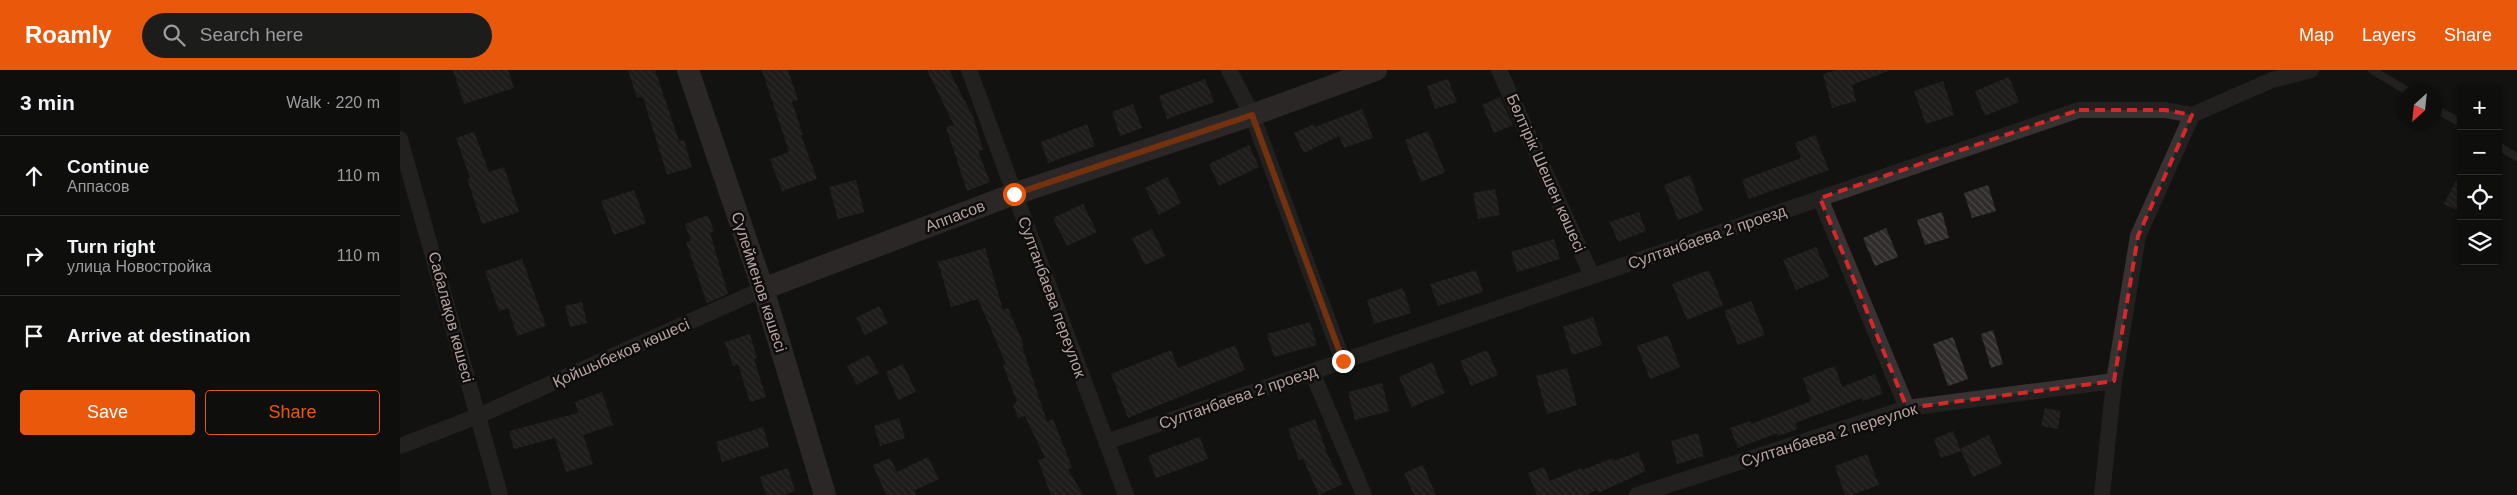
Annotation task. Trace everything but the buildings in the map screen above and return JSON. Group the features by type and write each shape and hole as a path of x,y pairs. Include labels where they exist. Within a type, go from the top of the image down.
{"street":[{"name":"Сүлейменов көшесі","path":"688,70 763,289 825,495"},
{"name":"Султанбаева переулок","path":"969,70 1126,495"},
{"path":"1229,70 1252,115 1343,361"},
{"name":"Аппасов","path":"763,289 1014,194 1252,115 1376,70"},
{"name":"Бөлтірік Шешен көшесі","path":"1499,70 1592,276"},
{"path":"2102,495 2114,381 2138,236 2192,115 2275,75 2312,70"},
{"name":"Султанбаева 2 проезд","path":"1106,442 2079,110 2165,110 2192,115"},
{"name":"Сабалақов көшесі","path":"400,139 500,495"},
{"path":"1820,198 1907,408"},
{"name":"Қойшыбеков көшесі","path":"400,446 478,416 763,289"},
{"path":"1312,372 1364,495"},
{"name":"Султанбаева 2 переулок","path":"1637,495 1907,408 2114,381"}],"lane":[{"path":"2372,70 2397,85"},
{"path":"2442,112 2457,121"},
{"path":"2502,148 2517,157"}],"highlighted area":[{"path":"2079,110 2165,110 2192,115 2138,236 2114,381 1907,408 1820,198"}],"route":[{"path":"1014,194 1252,115 1343,361"}]}
